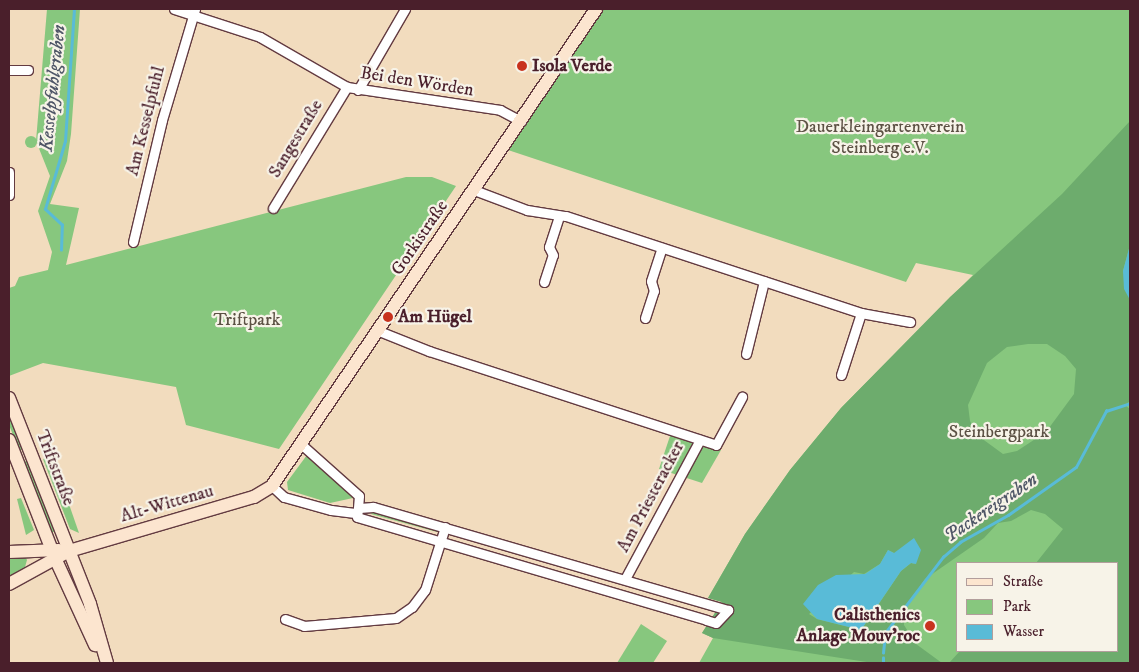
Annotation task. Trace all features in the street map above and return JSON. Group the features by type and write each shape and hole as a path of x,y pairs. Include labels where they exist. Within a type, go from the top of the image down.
{"main road":[{"name":"Gorkistraße","path":"272,486 380,331 596,9"},
{"name":"Triftstraße","path":"9,398 90,604 106,663"},
{"name":"Triftstraße","path":"9,440 53,554 106,663"},
{"path":"15,458 30,453"},
{"name":"Alt-Wittenau","path":"9,552 26,549 53,554 69,551 254,497 272,486"},
{"path":"26,549 31,570"},
{"name":"Alt-Wittenau","path":"9,584 53,554"}],"street":[{"name":"Bei den Wörden","path":"174,9 194,12 260,37 347,87 500,110 520,121"},
{"path":"358,90 405,9"},
{"name":"Am Kesselpfuhl","path":"133,242 164,112 194,12"},
{"path":"9,70 28,70"},
{"name":"Sangestraße","path":"273,208 347,87"},
{"path":"9,172 9,195"},
{"path":"474,190 527,210 559,216 861,313 910,322"},
{"path":"544,282 553,255 549,247 559,216"},
{"path":"645,318 654,291 651,281 662,248"},
{"path":"746,354 755,328 753,317 764,281"},
{"path":"841,374 861,313"},
{"path":"380,331 421,348 700,440"},
{"name":"Am Priesteracker","path":"625,579 700,440 716,445 742,397"},
{"path":"272,486 284,497 331,510 358,510 373,507 728,610 716,623 368,522 357,517 358,510 359,496 302,445"},
{"path":"285,619 304,626 396,618 412,607 425,590 445,527"},
{"path":"608,591 612,576"}],"green space":[{"name":"Triftpark","path":"47,9 80,9 71,134 67,161 50,204 79,208 66,265 406,177 432,177 456,186 279,449 186,425 176,387 43,363 9,376 9,288 15,286 19,277 48,270 52,252 38,211 50,176 36,141"},
{"name":"Dauerkleingartenverein Steinberg e.V.","path":"604,9 1130,9 1130,663 699,663 713,638 702,633 722,602 708,598 745,534 790,470 841,408 973,275 916,263 906,282 508,150"},
{"name":"Steinbergpark","path":"1130,121 1130,245 1123,271 1130,300 1130,401 1125,405 1130,409 1130,663 949,663 959,652 1119,652 1119,562 1037,562 1063,529 1045,514 1031,510 1011,521 998,523 984,538 925,579 904,610 904,625 916,644 942,663 873,663 713,638 702,633 722,602 708,598 745,534 790,470 841,408 950,297 1062,194","holes":["1047,344 1065,356 1076,369 1074,394 1046,432 1017,451 1003,454 977,435 970,421 968,405 987,363 1007,347","888,550 916,564 911,563 901,571 861,630 817,619 809,614 854,572 864,574 880,564"]},
{"path":"33,136 36,137 36,147 29,148 26,147 25,140 26,137"},
{"path":"9,409 24,449 19,450 9,425"},
{"path":"671,433 721,450 702,483 659,469"},
{"path":"307,455 354,496 353,498 330,503 288,490 287,482"},
{"path":"52,456 79,533 70,529 43,459"},
{"path":"28,460 58,532 51,532 24,462"},
{"path":"21,498 34,530 26,535 17,499"},
{"path":"373,511 436,529 437,532 371,514"},
{"path":"9,555 25,556 27,560 25,567 9,577"},
{"path":"641,624 667,641 653,663 617,663"}],"water":[{"path":"1130,245 1130,300 1124,289 1123,271"},
{"path":"914,538 921,550 916,564 911,563 901,571 861,630 817,619 803,604 818,585 836,575 865,574 880,564 888,550 894,553"}],"waterway":[{"name":"Kesselpfuhlgraben","path":"61,250 62,225 45,209 65,141 74,9"},
{"name":"Packereigraben","path":"883,653 885,633 943,557 960,542 1008,515 1076,467 1106,411 1130,403"}],"place":[{"name":"Isola Verde","path":"522,66"},
{"name":"Am Hügel","path":"388,317"},
{"name":"Calisthenics Anlage Mouv'roc","path":"930,626"}]}
